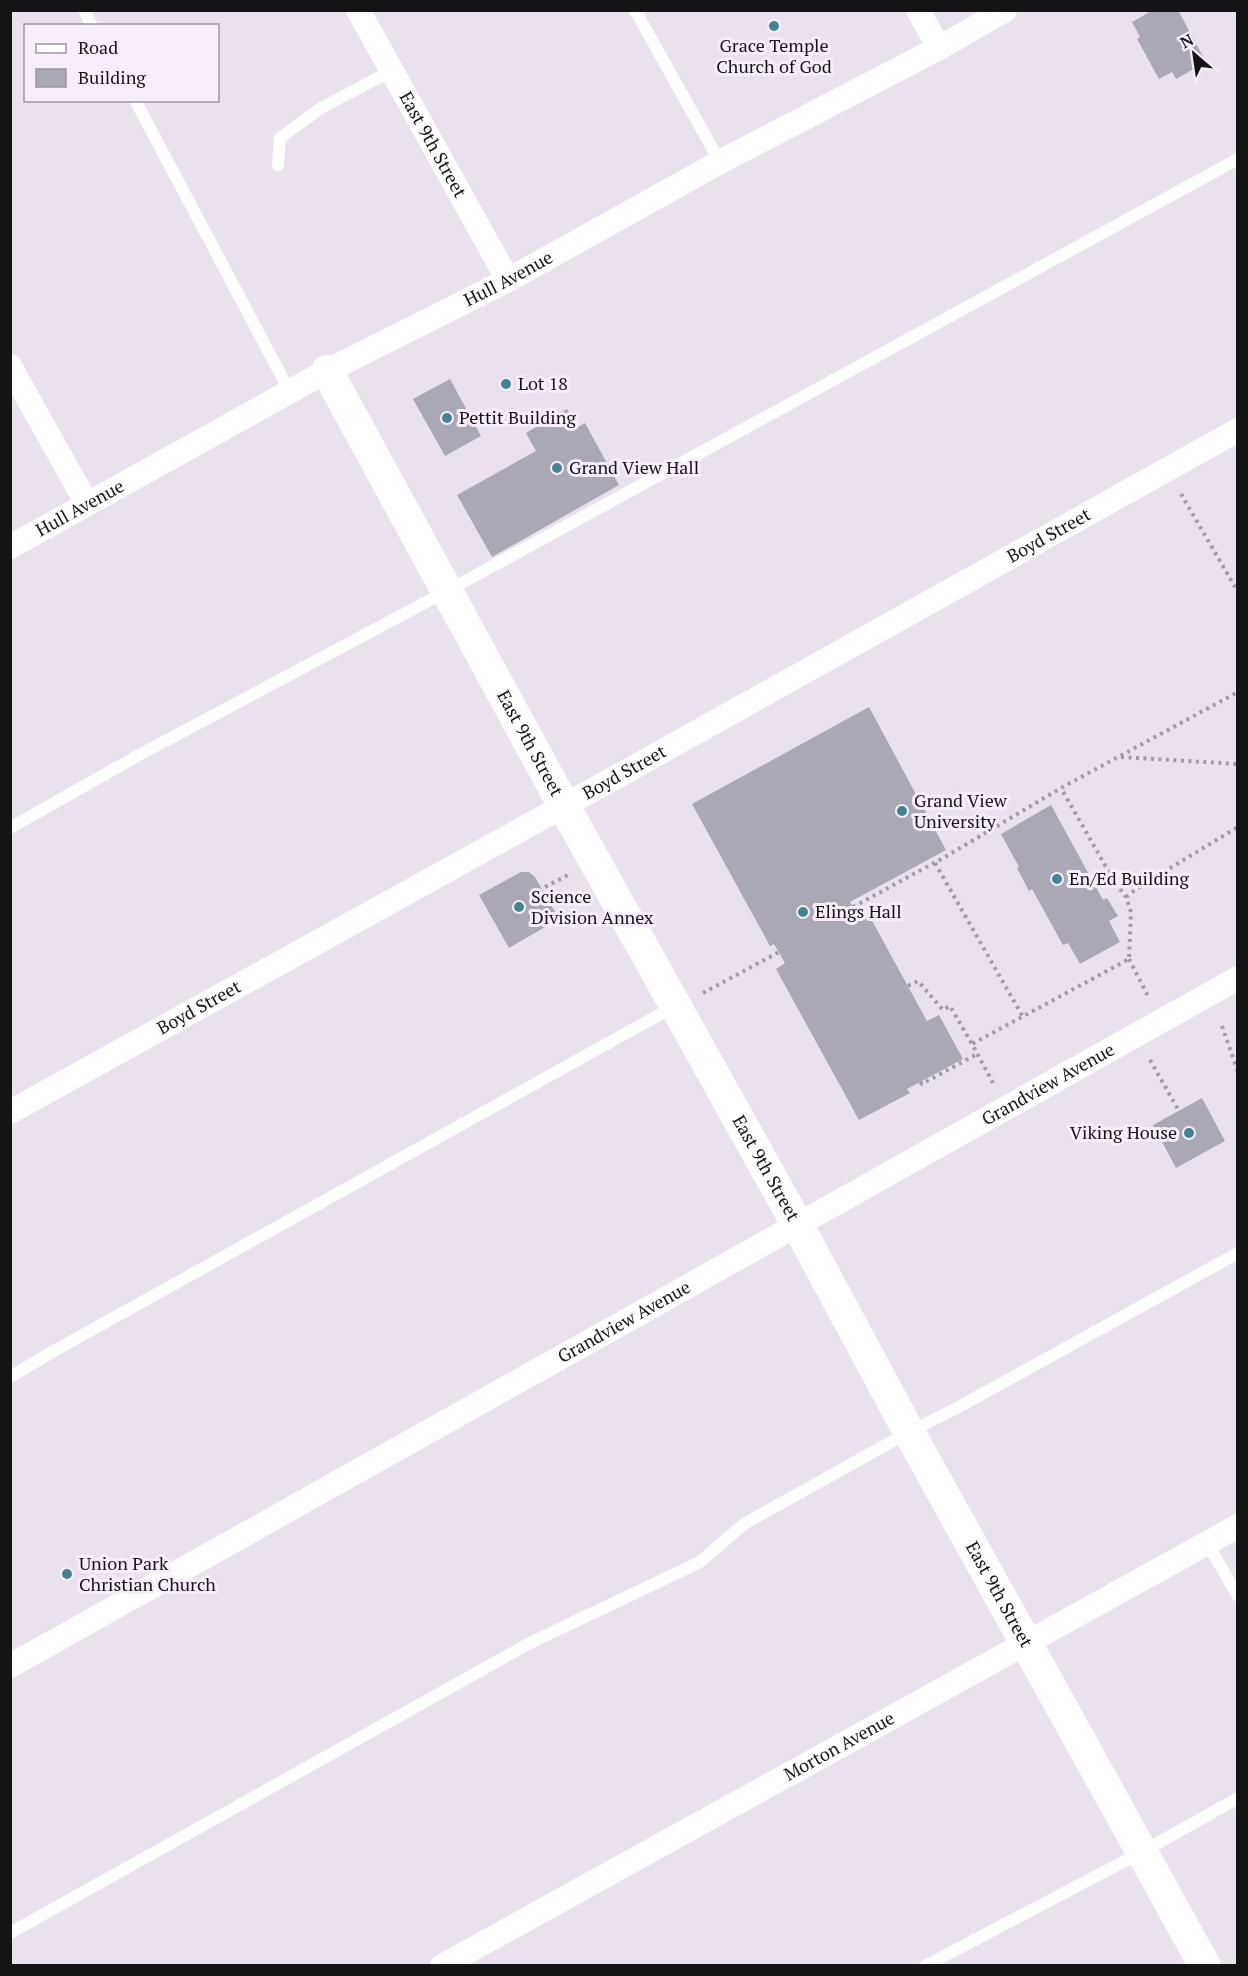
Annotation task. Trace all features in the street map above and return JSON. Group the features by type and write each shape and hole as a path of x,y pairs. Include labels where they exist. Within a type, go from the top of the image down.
{"street":[{"name":"East 9th Street","path":"358,10 508,280"},
{"path":"918,10 939,48"},
{"name":"Hull Avenue","path":"10,547 327,371 508,280 720,162 939,48 1005,10"},
{"path":"10,366 87,504"},
{"name":"East 9th Street","path":"327,371 564,806 1205,1965"},
{"name":"Boyd Street","path":"10,1112 1238,430"},
{"name":"Grandview Avenue","path":"10,1666 1238,978"},
{"name":"Morton Avenue","path":"442,1965 1238,1526"}],"lane":[{"path":"84,10 91,24"},
{"path":"635,10 720,162"},
{"path":"278,165 280,138 321,108 392,71"},
{"path":"136,102 290,392"},
{"path":"10,828 139,754 447,591 1238,159"},
{"path":"10,1377 676,1007"},
{"path":"10,1933 530,1643 700,1562 744,1524 1238,1253"},
{"path":"1207,1543 1238,1596"},
{"path":"925,1965 1142,1852 1238,1798"}],"path":[{"path":"1167,469 1238,592"},
{"path":"853,907 935,863 1061,788 1238,692"},
{"path":"1119,757 1238,764"},
{"path":"1061,788 1114,881 1126,897 1131,912 1129,958 1161,1021"},
{"path":"1126,897 1238,827"},
{"path":"935,863 1023,1017"},
{"path":"676,1007 779,952"},
{"path":"972,1044 1129,958"},
{"path":"908,986 918,981 942,1010 950,1006 1006,1107"},
{"path":"1222,1026 1238,1072"},
{"path":"1136,1035 1179,1111"},
{"path":"920,1082 922,1084 977,1054"}],"building":[{"path":"1153,10 1178,10 1206,62 1176,79 1172,72 1159,79 1137,39 1140,37 1132,22"},
{"name":"Pettit Building","path":"450,379 481,436 445,456 413,399"},
{"name":"Grand View Hall","path":"567,409 578,427 585,423 619,485 492,557 457,495 536,451 526,433"},
{"name":"Elings Hall","path":"869,707 946,850 850,902 861,921 870,917 927,1021 939,1015 963,1059 907,1089 910,1093 859,1120 776,969 785,963 774,944 770,946 692,804"},
{"name":"En/Ed Building","path":"1051,805 1103,900 1107,898 1118,916 1109,921 1120,942 1080,964 1068,943 1063,945 1032,889 1029,891 1001,834"},
{"name":"Science Division Annex","path":"521,872 529,872 535,877 559,919 509,948 479,895"},
{"name":"Viking House","path":"1202,1098 1225,1141 1176,1168 1153,1125"}],"place":[{"name":"Grace Temple Church of God","path":"774,26"},
{"name":"Lot 18","path":"506,384"},
{"name":"Pettit Building","path":"447,418"},
{"name":"Grand View Hall","path":"557,468"},
{"name":"Grand View University","path":"902,811"},
{"name":"En/Ed Building","path":"1057,879"},
{"name":"Science Division Annex","path":"519,907"},
{"name":"Elings Hall","path":"803,912"},
{"name":"Viking House","path":"1189,1133"},
{"name":"Union Park Christian Church","path":"67,1574"}]}
